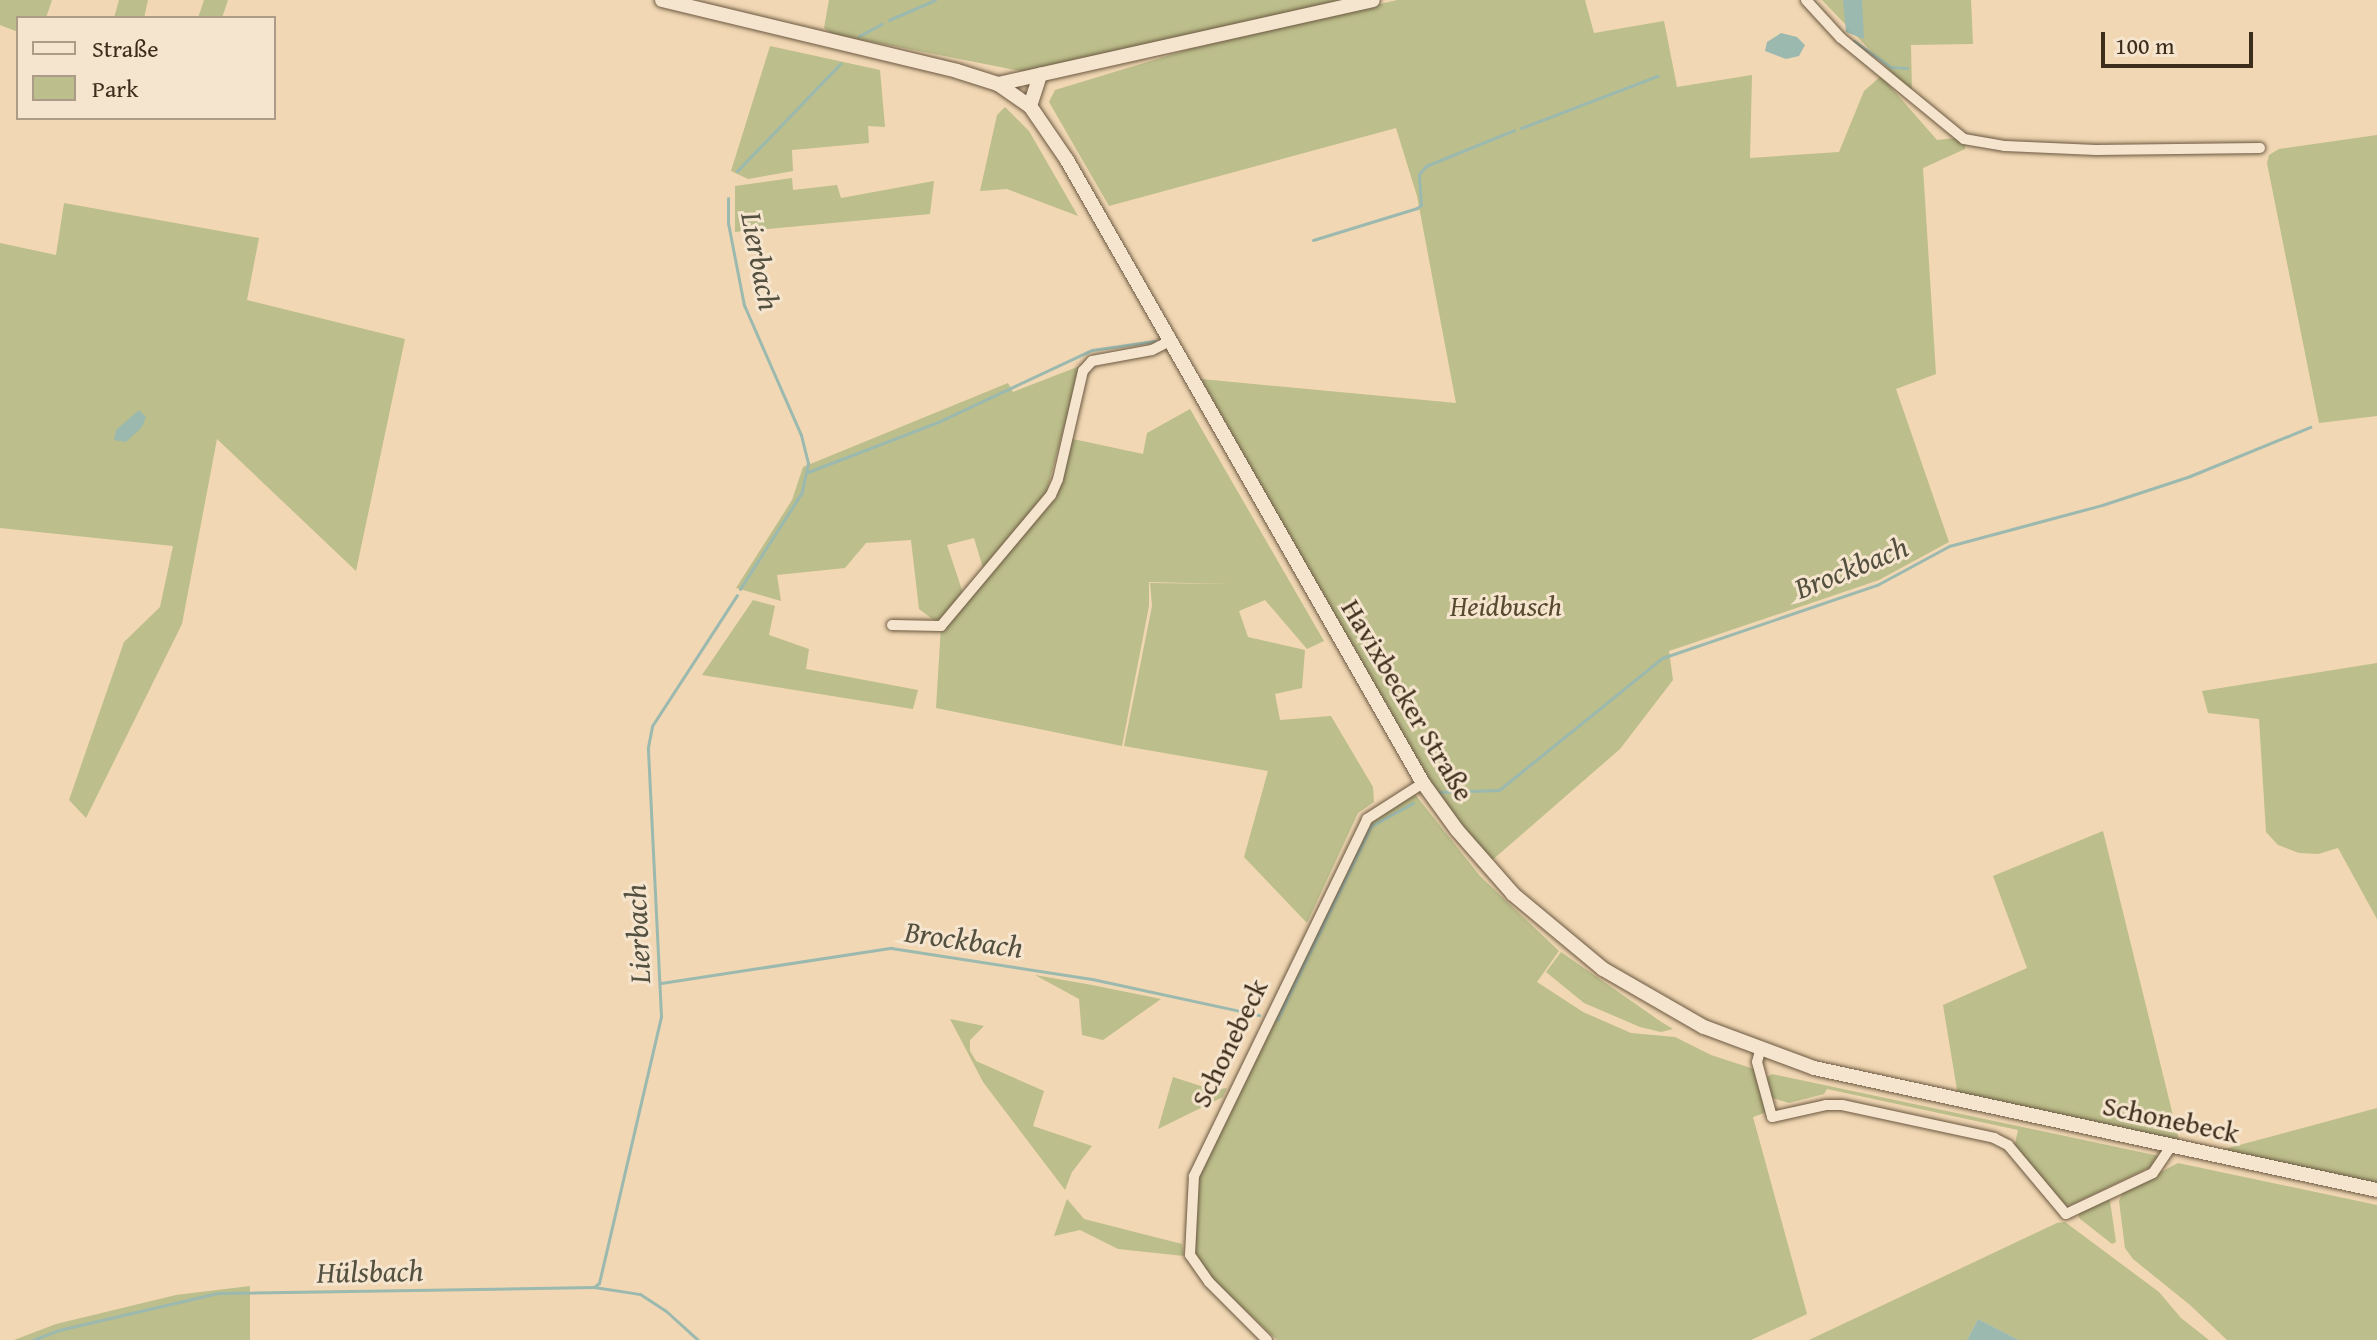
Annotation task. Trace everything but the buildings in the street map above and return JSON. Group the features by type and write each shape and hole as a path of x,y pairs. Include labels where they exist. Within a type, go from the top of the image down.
{"main road":[{"name":"Havixbecker Straße","path":"662,0 998,84 1030,106 1067,160 1423,783 1487,865 1561,937 1650,998 1693,1022 1760,1051 1814,1068 1955,1100"},
{"path":"998,84 1373,0"},
{"path":"1030,106 1040,75"},
{"name":"Schonebeck","path":"1955,1100 2377,1190"}],"street":[{"path":"1806,0 1841,38 1964,139 2005,146 2096,150 2260,148"},
{"path":"892,625 941,626 1051,495 1058,479 1083,371 1092,361 1152,350 1170,341"},
{"name":"Schonebeck","path":"1267,1340 1209,1282 1190,1255 1194,1176 1367,819 1423,783"},
{"path":"1760,1051 1757,1062 1772,1117 1842,1105 1994,1138 2008,1145 2066,1214 2153,1173 2171,1146"}],"green space":[{"path":"0,0 52,0 47,16 16,16 16,31 0,25"},
{"path":"119,0 148,0 144,16 115,16"},
{"path":"204,0 228,0 223,16 199,16"},
{"path":"829,0 1341,0 1026,72 832,34 824,28"},
{"name":"Heidbusch","path":"1397,0 1585,0 1594,33 1664,21 1677,87 1752,75 1750,158 1839,152 1864,91 1881,76 1937,140 1955,138 1966,142 1965,149 1923,168 1936,374 1896,389 1949,542 1879,580 1669,651 1673,680 1620,749 1490,862 1426,780 1201,379 1456,403 1417,196 1396,128 1109,206 1049,102 1055,90 1190,49"},
{"path":"1822,0 1971,0 1973,44 1911,45 1912,94"},
{"path":"770,46 880,70 885,127 868,126 869,143 792,150 793,171 748,179 731,171"},
{"path":"1005,107 1029,131 1078,216 1007,189 980,191 997,115"},
{"path":"2377,135 2377,416 2319,423 2267,163 2269,155 2279,149"},
{"path":"792,178 793,190 837,185 841,198 934,181 930,214 735,232 735,186"},
{"path":"64,203 259,238 247,300 405,339 356,571 217,439 182,624 86,818 69,800 124,642 160,607 173,546 0,528 0,243 56,255"},
{"path":"1085,364 1080,370 1046,493 983,568 974,538 947,545 963,593 939,624 919,609 911,540 866,543 845,568 777,575 781,601 736,588 792,500 803,467 1008,383 1013,392"},
{"path":"1190,409 1324,641 1307,649 1265,600 1239,611 1248,637 1305,650 1302,688 1275,694 1280,720 1331,716 1373,787 1374,802 1358,813 1307,923 1244,857 1268,771 1124,746 1152,606 1150,583 1231,584 1149,582 1149,606 1122,746 936,708 941,626 1056,498 1073,439 1143,454 1147,433"},
{"path":"753,600 775,606 769,635 809,649 806,669 918,690 913,709 702,675"},
{"path":"2377,663 2377,919 2338,848 2318,854 2299,853 2278,845 2266,832 2259,719 2208,713 2202,691"},
{"path":"1414,793 1480,876 1559,951 1537,982 1583,1012 1631,1033 1675,1037 1711,1055 1754,1069 1767,1112 1753,1117 1807,1314 1751,1340 1277,1340 1202,1269 1193,1254 1196,1184 1368,824"},
{"path":"2103,831 2180,1144 1958,1096 1943,1005 2027,968 1993,876"},
{"path":"1561,952 1673,1029 1661,1032 1640,1027 1584,1003 1546,972"},
{"path":"1035,975 1161,999 1103,1040 1082,1035 1079,999"},
{"path":"950,1019 984,1026 970,1040 970,1051 976,1061 1044,1091 1033,1126 1092,1146 1072,1172 1065,1190 983,1082"},
{"path":"1772,1074 2159,1156 2159,1163 2071,1205 2064,1204 2014,1148 2018,1130 1827,1089 1824,1094 1789,1103 1772,1098 1766,1078"},
{"path":"1173,1077 1213,1090 1227,1088 1223,1097 1158,1129"},
{"path":"2377,1108 2377,1184 2217,1151"},
{"path":"2178,1163 2377,1205 2377,1340 2227,1340 2133,1259 2125,1248 2119,1201 2123,1192"},
{"path":"1067,1199 1084,1219 1182,1244 1184,1256 1118,1249 1080,1230 1054,1236"},
{"path":"2106,1199 2110,1201 2116,1242 2112,1244 2079,1218 2079,1213"},
{"path":"2065,1222 2159,1292 2181,1318 2209,1340 2019,1340 1978,1319 1967,1340 1809,1340 2057,1223"},
{"path":"250,1286 250,1340 14,1340 56,1324 176,1295"}],"water":[{"path":"1843,0 1862,0 1864,39 1846,32"},
{"path":"1781,33 1797,37 1805,45 1799,56 1786,59 1765,51 1767,42"},
{"path":"139,410 146,417 142,427 126,442 114,440 116,430"},
{"path":"1978,1319 2019,1340 1967,1340"}],"waterway":[{"name":"Lierbach","path":"889,20 935,0"},
{"name":"Lierbach","path":"859,36 882,24"},
{"path":"1854,41 1891,67 1907,68"},
{"name":"Lierbach","path":"737,171 840,64"},
{"path":"1521,128 1657,76"},
{"path":"1313,240 1417,208 1421,205 1419,174 1426,166 1514,130"},
{"name":"Lierbach","path":"728,198 728,223 744,305 801,435 808,463 802,492 740,589"},
{"path":"808,472 938,422 1092,350 1154,341"},
{"name":"Brockbach","path":"1438,792 1499,790 1662,658 1877,585 1949,546 2102,505 2190,476 2310,427"},
{"name":"Lierbach","path":"594,1287 599,1283 661,1016 648,747 652,726 737,595"},
{"name":"Brockbach","path":"1277,1020 1371,826 1413,803"},
{"name":"Brockbach","path":"661,983 891,948 1092,979 1259,1015"},
{"name":"Hülsbach","path":"33,1340 59,1330 218,1293 594,1287 640,1294 666,1311 698,1340"}]}
